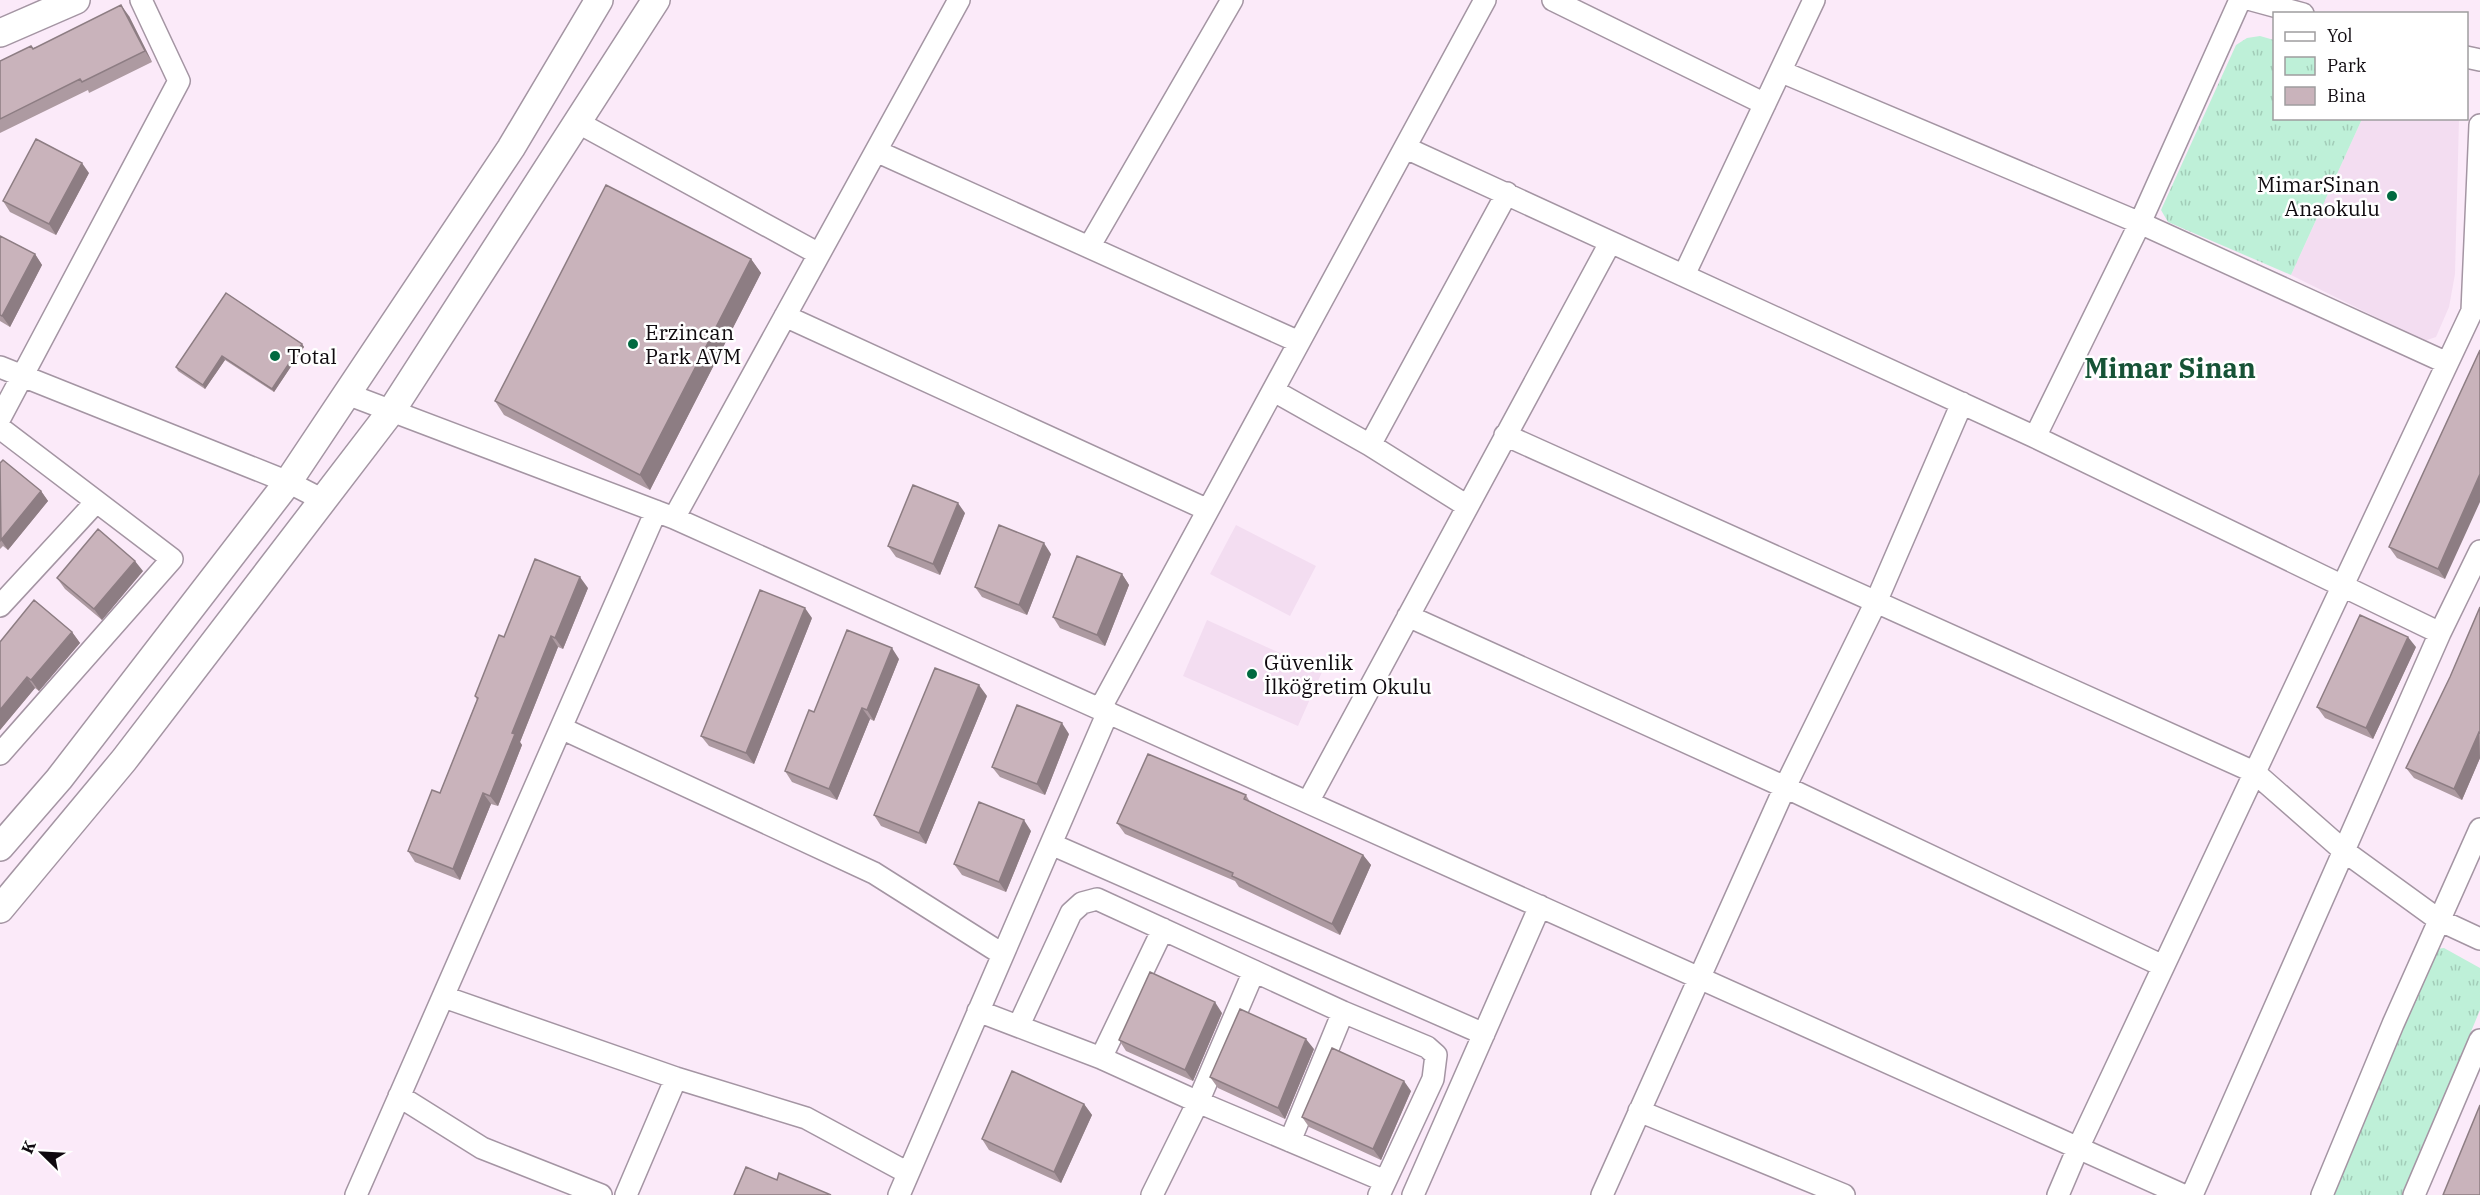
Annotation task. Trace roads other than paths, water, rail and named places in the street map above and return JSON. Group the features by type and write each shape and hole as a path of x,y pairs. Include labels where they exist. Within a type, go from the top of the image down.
{"main road":[{"path":"0,33 76,0"},
{"path":"0,848 59,779 288,482 511,148 599,0"},
{"path":"0,909 124,760 392,410 656,0"}],"street":[{"path":"0,418 179,81 141,0"},
{"path":"356,1195 561,728 665,514 785,316 959,0"},
{"path":"1089,247 1232,0"},
{"path":"898,1195 1051,844 1104,711 1208,510 1485,0"},
{"path":"1553,0 1765,104"},
{"path":"1684,275 1782,72 1814,0"},
{"path":"2035,437 2140,223 2240,0"},
{"path":"2252,0 2296,12"},
{"path":"1782,72 2140,223 2447,363"},
{"path":"577,122 819,254"},
{"path":"2058,1195 2163,966 2447,363 2476,313 2480,125"},
{"path":"1406,148 2035,437 2440,633"},
{"path":"876,151 1299,342"},
{"path":"1370,445 1507,193"},
{"path":"1308,802 1610,243"},
{"path":"785,316 1208,510"},
{"path":"0,367 288,482 323,500"},
{"path":"1274,391 1370,445 1467,506"},
{"path":"347,394 665,514 2183,1195"},
{"path":"1602,1195 1785,787 1876,602 1962,403"},
{"path":"0,428 172,559 0,754"},
{"path":"1505,435 2254,772 2344,851 2439,920 2480,939"},
{"path":"0,606 96,502"},
{"path":"2192,1195 2440,633 2480,551"},
{"path":"1407,616 1785,787 2163,966"},
{"path":"561,728 874,873 1002,954"},
{"path":"2322,1195 2480,829"},
{"path":"1051,844 1484,1034"},
{"path":"978,1011 1101,1058 1290,1141 1382,1188 1433,1079 1436,1055 1427,1047 1343,1012 1097,899 1082,903 1071,914 1019,1025"},
{"path":"1413,1195 1540,906"},
{"path":"1101,1058 1163,929"},
{"path":"1152,1195 1198,1102 1254,971"},
{"path":"444,997 676,1078 806,1118 908,1173"},
{"path":"1290,1141 1343,1012"},
{"path":"2414,1195 2480,1040"},
{"path":"626,1195 676,1078"},
{"path":"399,1095 482,1148 601,1195"},
{"path":"1640,1111 1844,1195"}],"place":[{"name":"MimarSinan Anaokulu","path":"2392,196"},
{"name":"Erzincan Park AVM","path":"633,344"},
{"name":"Total","path":"275,356"},
{"name":"Güvenlik İlköğretim Okulu","path":"1252,674"}],"district":[{"name":"Mimar Sinan","path":"2170,367"}]}
